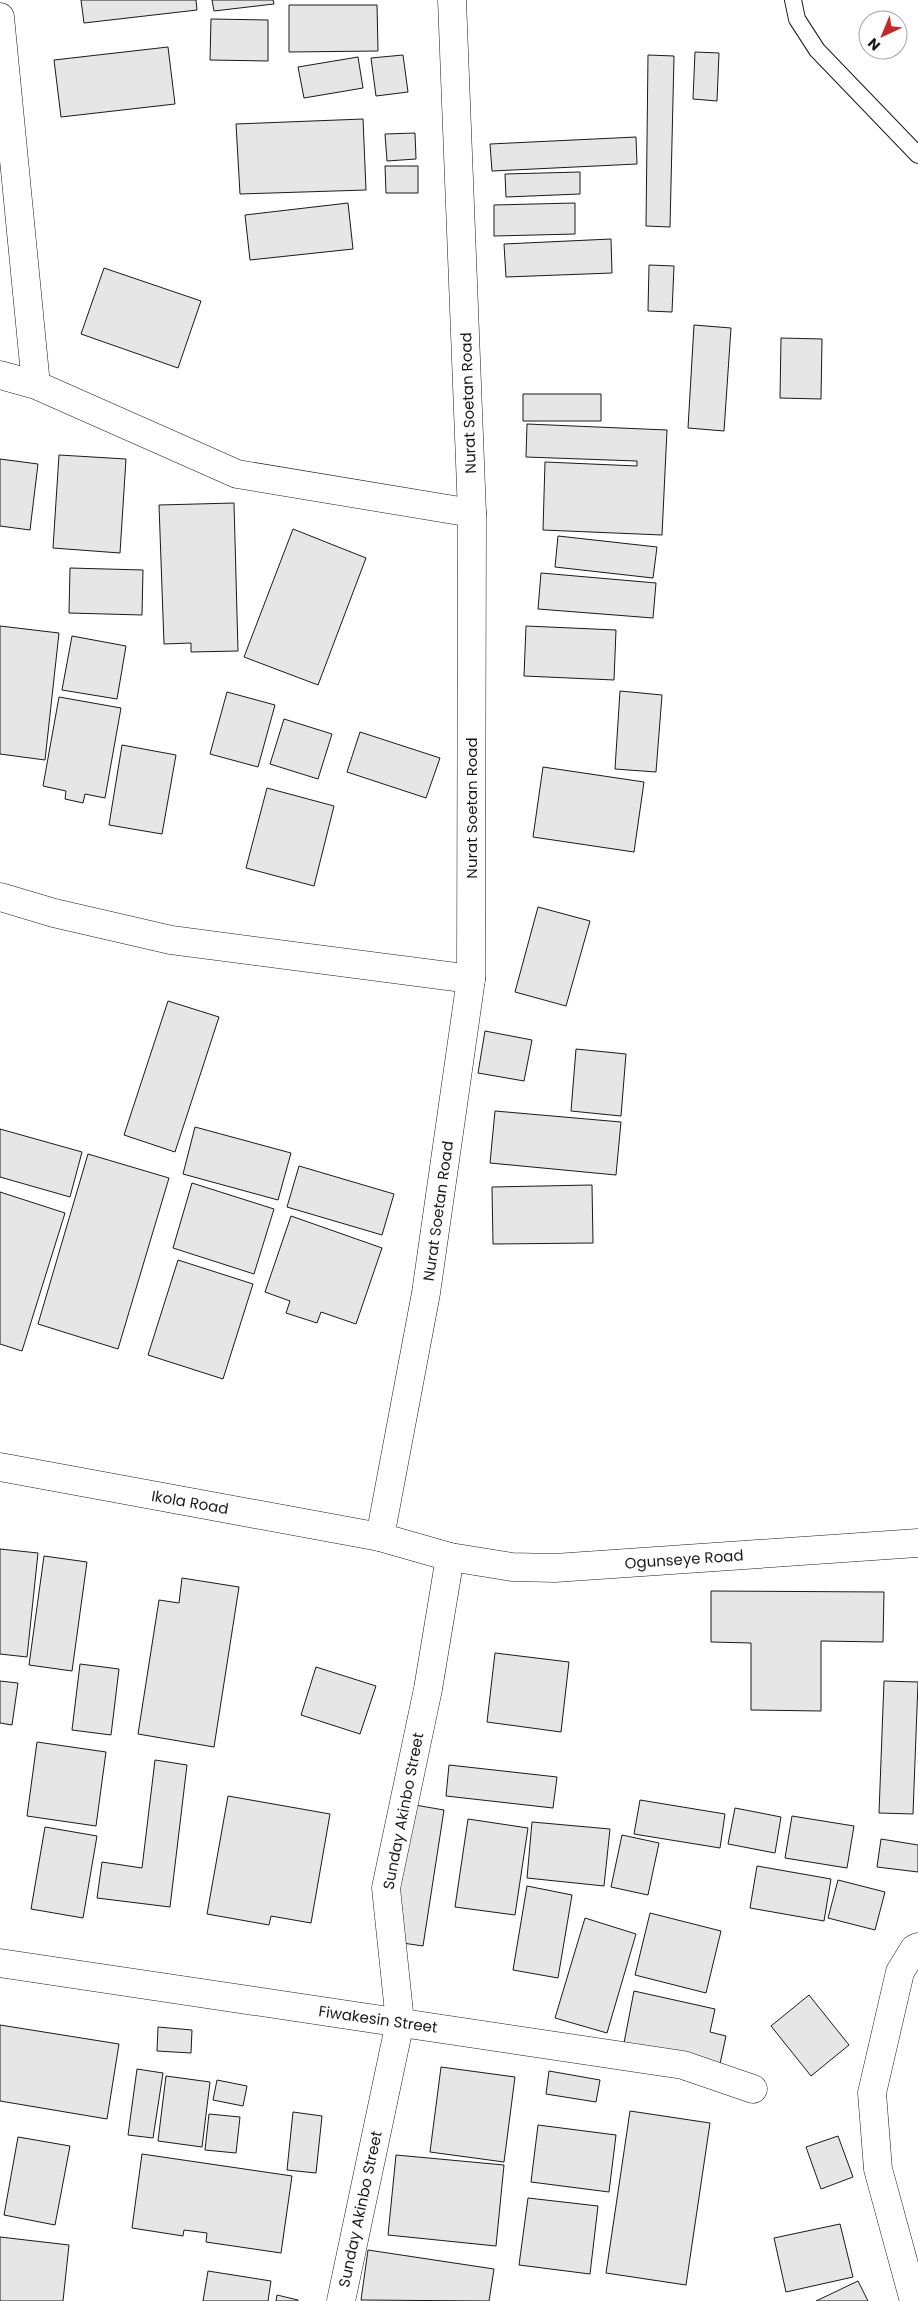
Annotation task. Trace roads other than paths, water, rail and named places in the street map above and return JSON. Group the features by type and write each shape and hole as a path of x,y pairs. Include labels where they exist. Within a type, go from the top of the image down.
{"street":[{"name":"Nurat Soetan Road","path":"380,1537 426,1294 471,979 472,513 452,0"},
{"path":"0,17 36,385"},
{"path":"0,376 36,385 236,474 472,513"},
{"path":"0,897 54,913 171,940 471,979"},
{"name":"Ikola Road","path":"0,1467 380,1537"},
{"path":"380,1537 450,1557"},
{"name":"Ogunseye Road","path":"450,1557 512,1567 555,1568 918,1543"},
{"name":"Sunday Akinbo Street","path":"341,2301 400,2022 386,1888 428,1688 450,1557"},
{"path":"914,2301 878,2169 872,2093 900,1972 918,1947"},
{"name":"Fiwakesin Street","path":"0,1963 683,2065 753,2088"}],"lane":[{"path":"793,0 797,19 817,50 918,155"}]}
